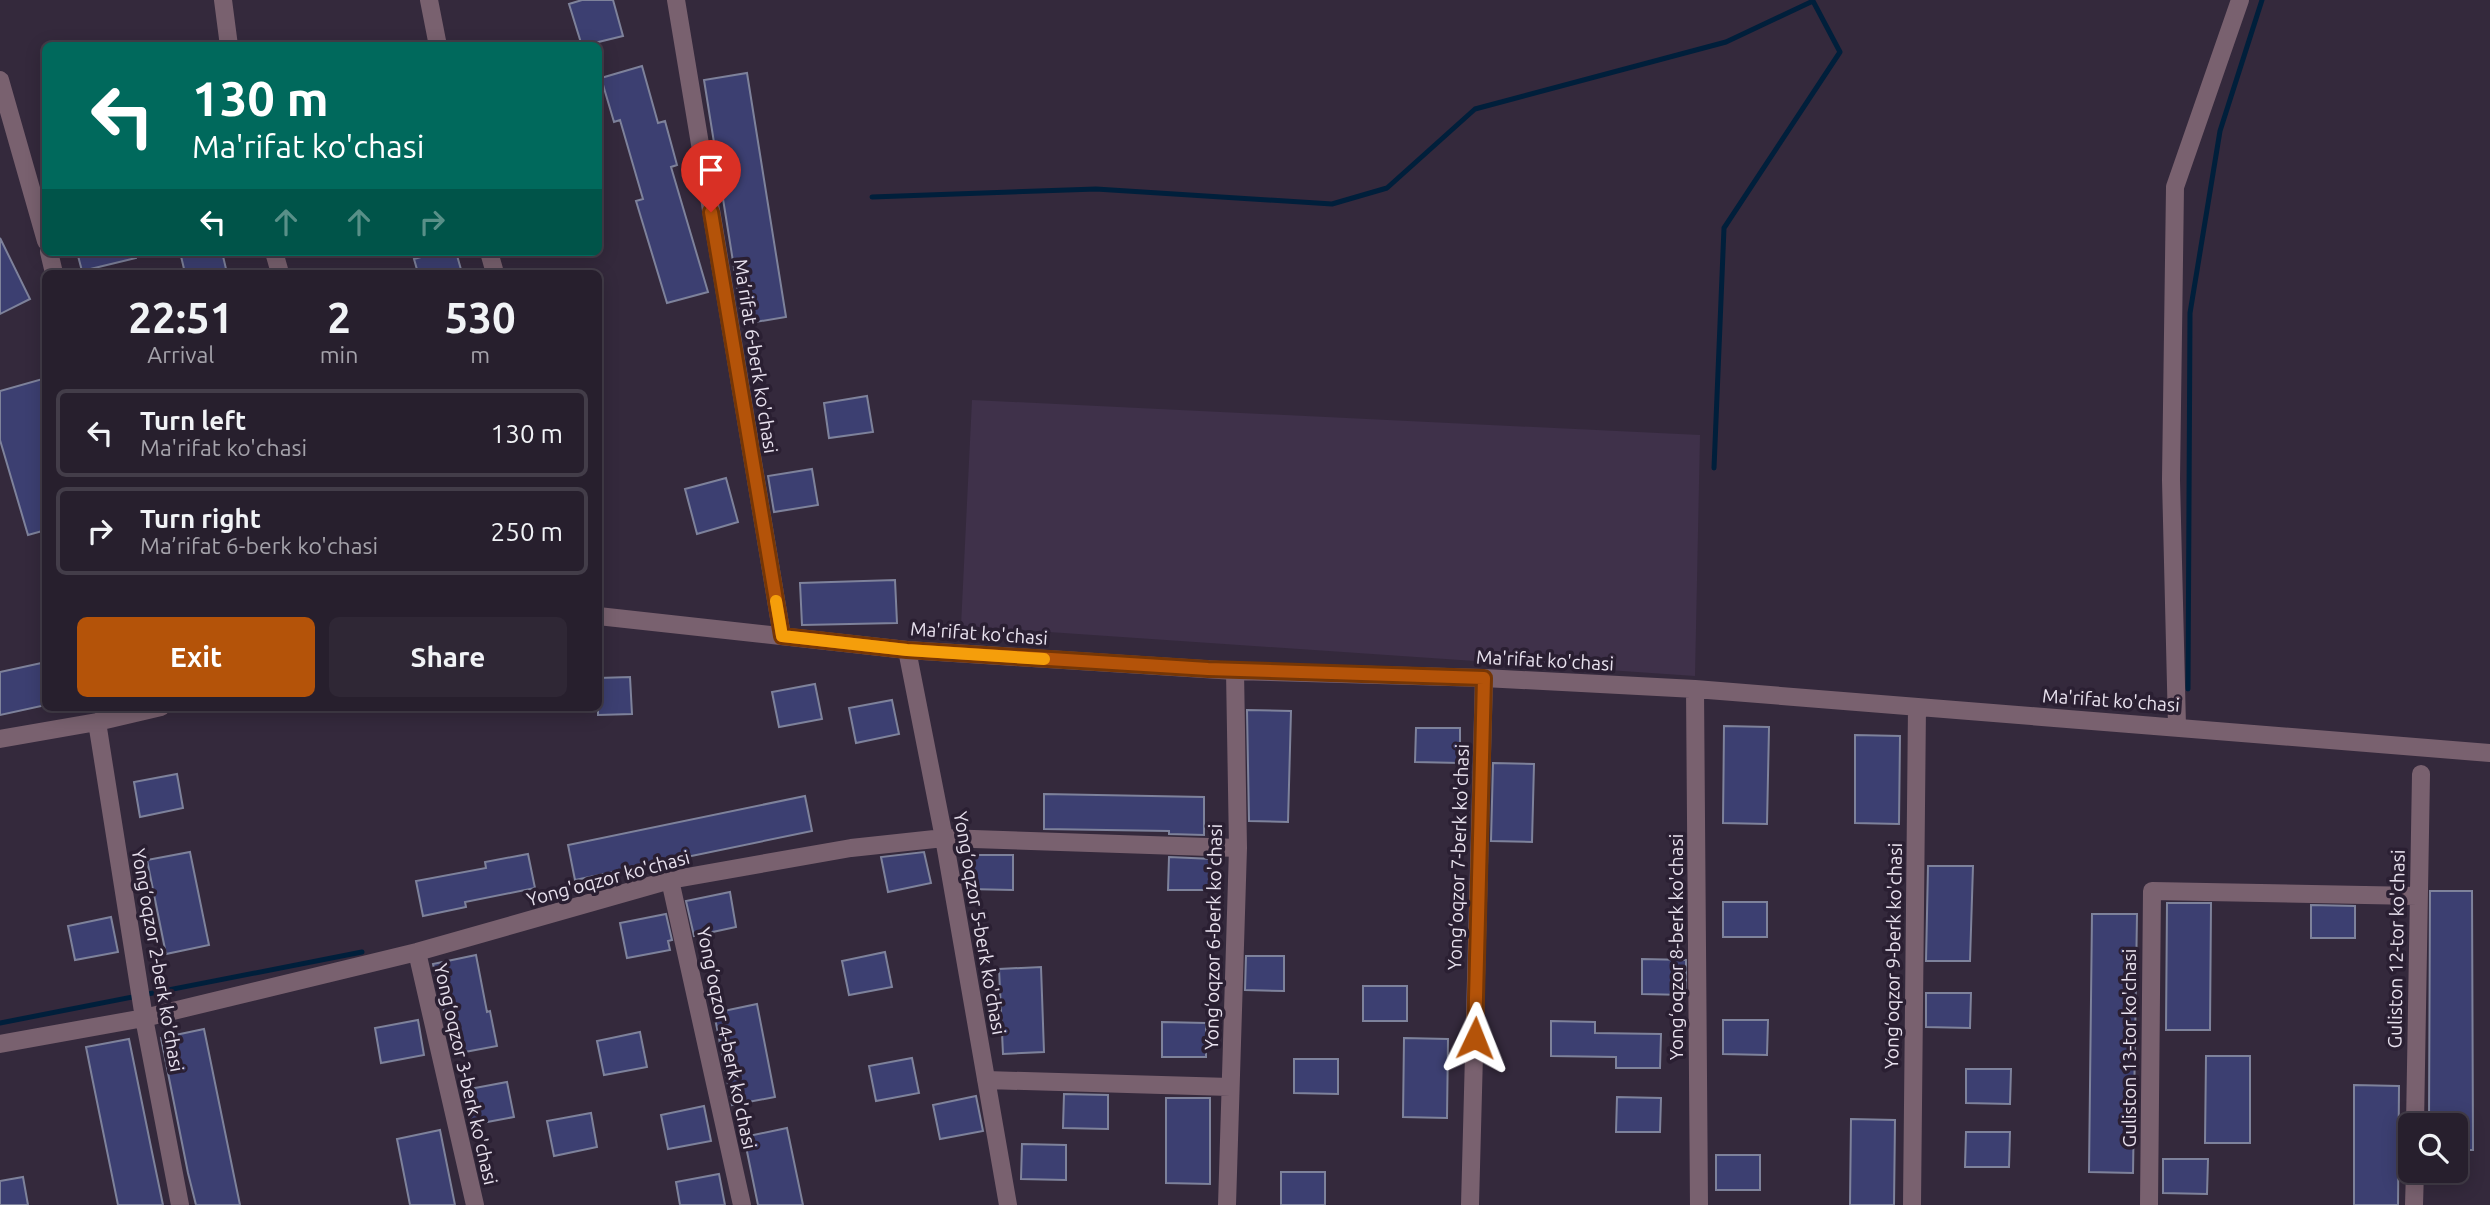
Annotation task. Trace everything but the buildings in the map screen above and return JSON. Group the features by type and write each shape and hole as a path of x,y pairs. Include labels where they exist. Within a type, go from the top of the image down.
{"street":[{"path":"223,0 228,42"},
{"path":"429,0 437,42"},
{"name":"Ma’rifat 6-berk ko'chasi","path":"676,0 782,636"},
{"path":"2177,726 2171,480 2175,187 2240,0"},
{"path":"0,80 42,227"},
{"name":"Ma'rifat ko'chasi","path":"602,615 907,650 1235,671 1484,678 1695,689 2490,753"},
{"name":"Yong‘oqzor 5-berk ko'chasi","path":"907,650 944,838 1008,1205"},
{"name":"Yong‘oqzor 6-berk ko'chasi","path":"1227,1205 1238,848 1235,671"},
{"name":"Yong‘oqzor 7-berk ko'chasi","path":"1470,1205 1484,678"},
{"name":"Yong‘oqzor 8-berk ko'chasi","path":"1695,689 1699,1205"},
{"name":"Yong‘oqzor 9-berk ko'chasi","path":"1912,1205 1917,707"},
{"path":"0,738 97,722 144,711"},
{"name":"Yong‘oqzor 2-berk ko'chasi","path":"97,722 144,1018 180,1205"},
{"name":"Guliston 12-tor ko'chasi","path":"2415,1113 2421,774"},
{"name":"Yong'oqzor ko'chasi","path":"0,1044 144,1018 417,951 670,880 851,848 944,838 1238,848"},
{"name":"Yong‘oqzor 4-berk ko'chasi","path":"670,880 742,1205"},
{"name":"Guliston 13-tor ko'chasi","path":"2149,1205 2151,891 2417,896"},
{"name":"Yong‘oqzor 3-berk ko'chasi","path":"417,951 475,1205"},
{"path":"986,1080 1230,1087"},
{"path":"2414,1183 2414,1205"}],"shaded area":[{"path":"972,400 1700,435 1695,676 961,626"}],"waterway":[{"path":"2188,689 2190,313 2220,131 2262,0"},
{"path":"872,197 1096,189 1332,204 1387,188 1475,109 1726,42 1813,1 1840,52 1724,228 1714,468"},
{"path":"0,1023 362,952"}],"slow traffic":[{"path":"776,601 782,636 907,650 1044,659"}],"route":[{"path":"711,212 782,636 907,650 1235,671 1484,678 1475,1038"}]}
